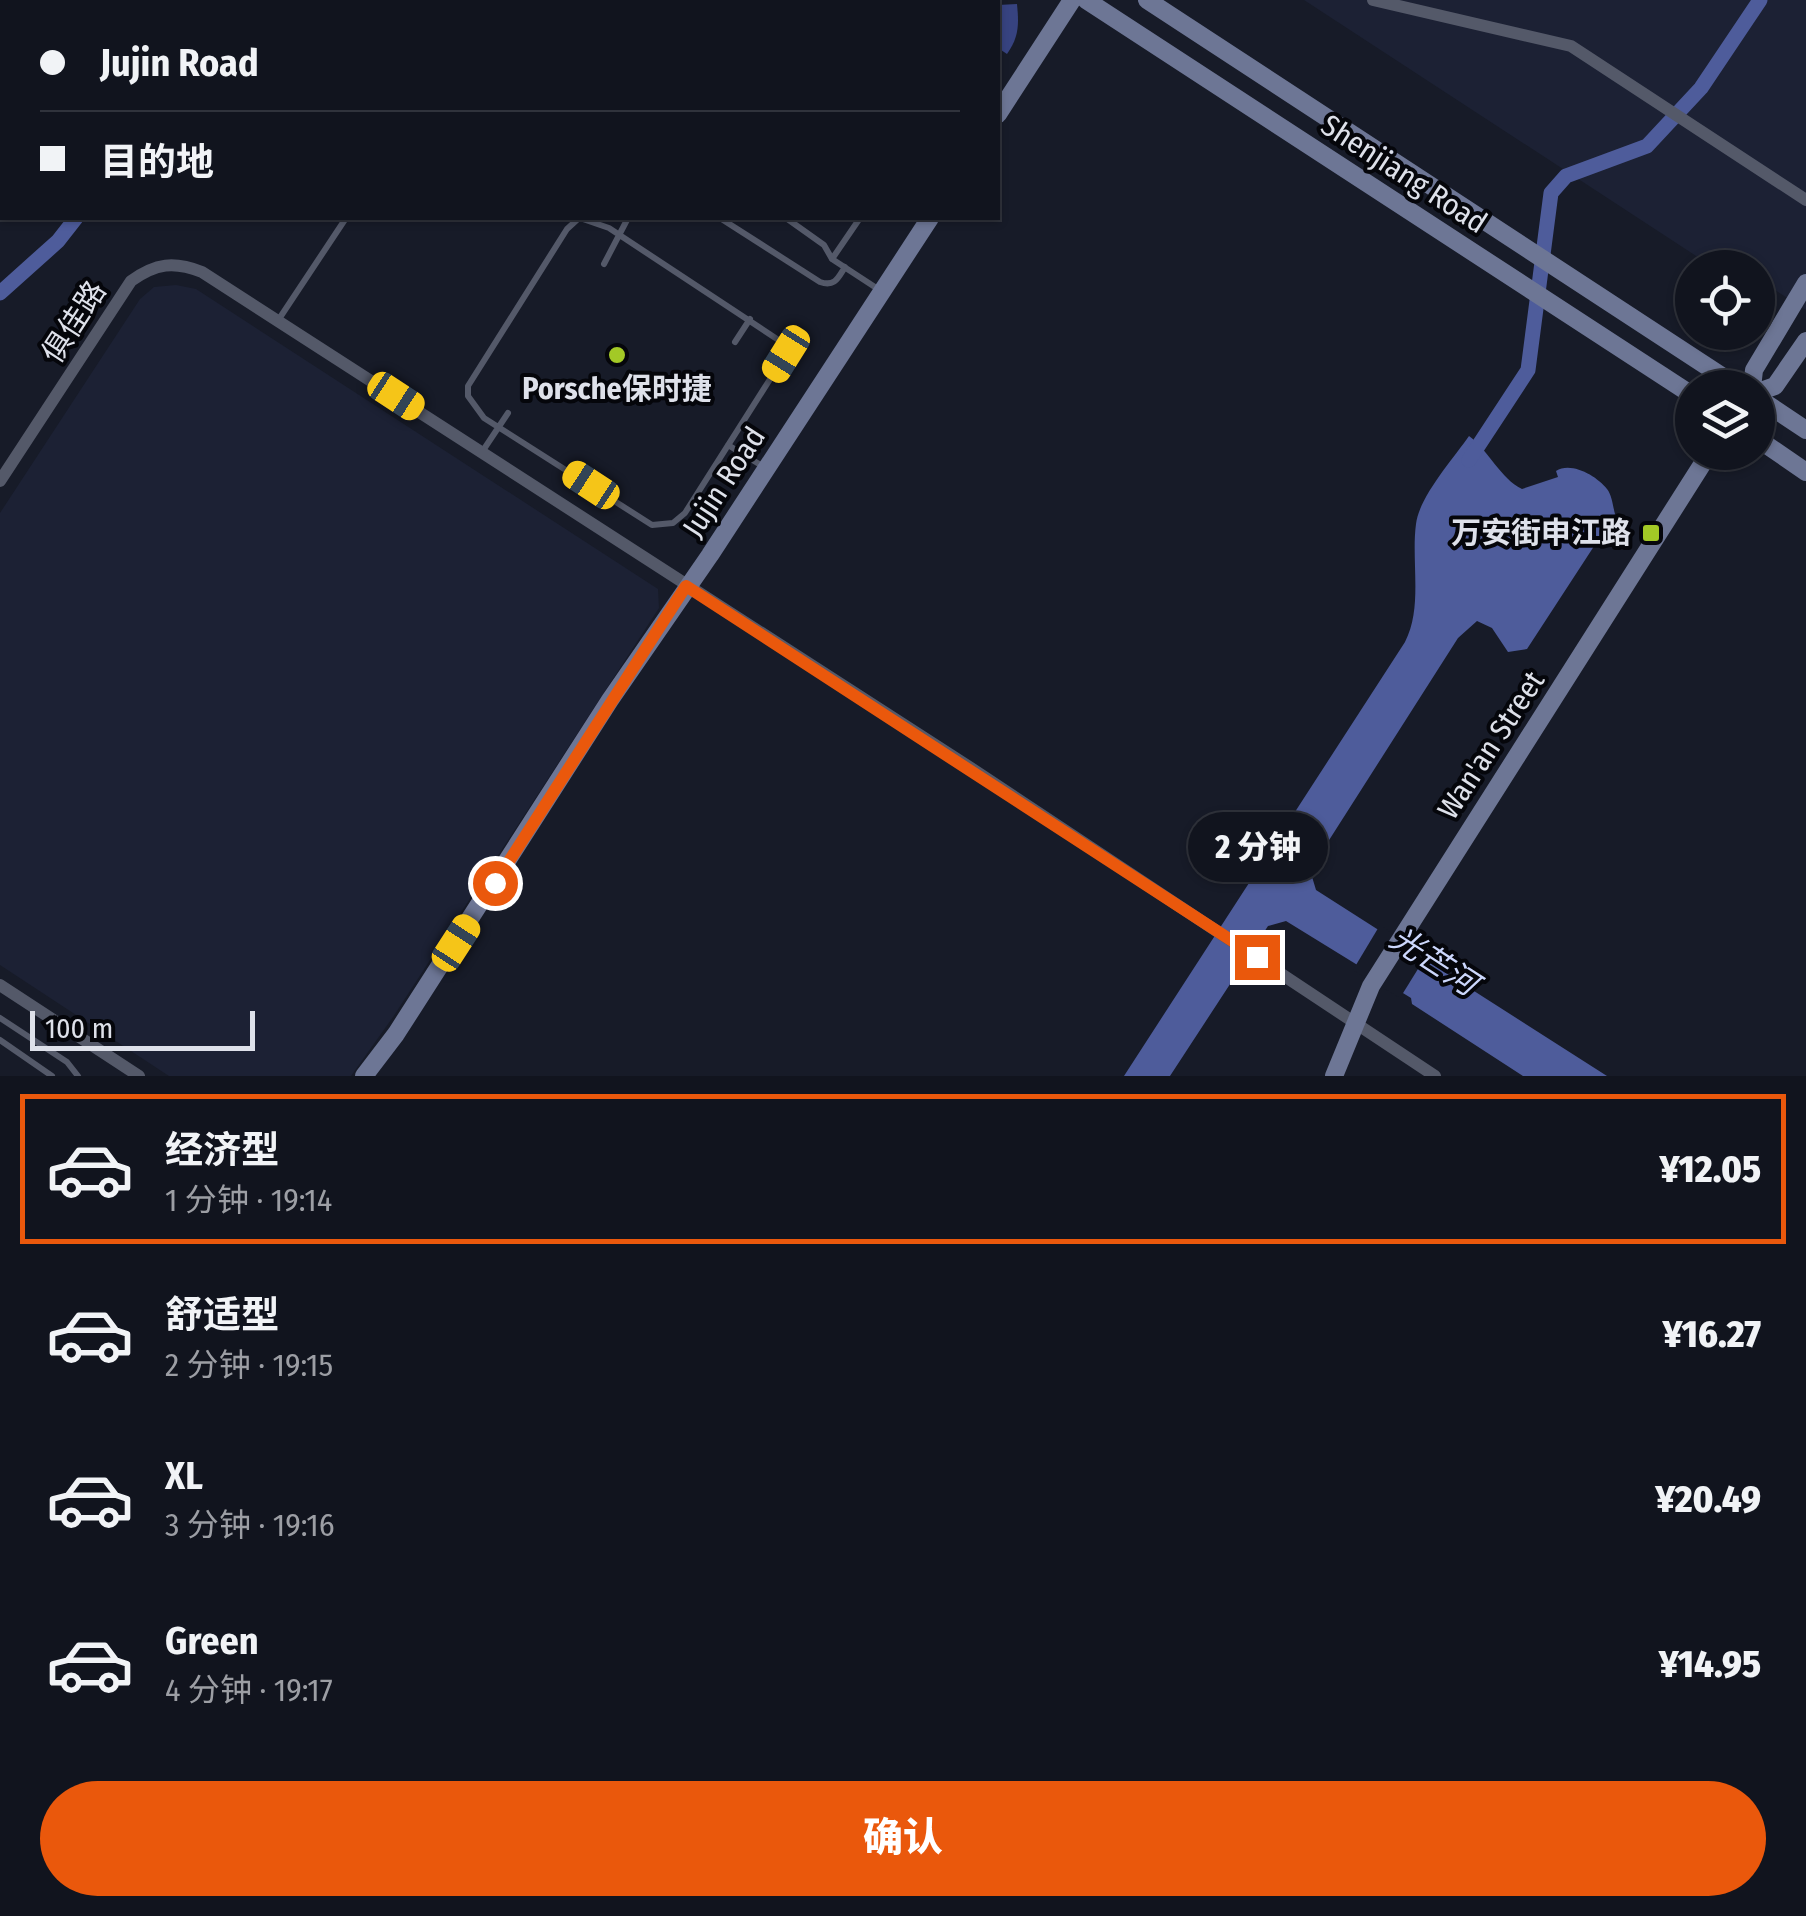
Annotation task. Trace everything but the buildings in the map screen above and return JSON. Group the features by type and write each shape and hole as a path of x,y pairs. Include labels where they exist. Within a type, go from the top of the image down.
{"street":[{"path":"1000,111 1072,0"},
{"name":"Shenjiang Road","path":"1086,0 1675,384"},
{"name":"Shenjiang Road","path":"1147,0 1713,370"},
{"path":"1373,0 1571,46 1806,200"},
{"name":"Jujin Road","path":"364,1076 396,1034 929,220"},
{"name":"俱佳路","path":"0,481 131,281 145,270 169,264 192,268 279,319"},
{"path":"1754,370 1806,283"},
{"path":"279,319 1435,1076"},
{"path":"1775,386 1806,340"},
{"path":"1775,408 1806,430"},
{"path":"1775,451 1806,472"},
{"name":"Wan'an Street","path":"1334,1076 1371,986 1401,936 1699,470"},
{"path":"0,985 139,1076"}],"lane":[{"path":"279,319 345,220"},
{"path":"577,220 557,244 468,386 468,396 476,409 499,426 652,524 673,523 685,513 786,354 783,341 620,235 588,220"},
{"path":"604,264 627,220"},
{"path":"723,220 820,282 835,282 845,267"},
{"path":"789,220 824,245 832,259 882,291"},
{"path":"832,259 859,220"},
{"path":"735,342 750,319"},
{"path":"482,452 508,413"},
{"path":"728,445 760,464"},
{"path":"0,1018 67,1062 80,1075"},
{"path":"0,1040 49,1073"}],"shaded area":[{"path":"1304,0 1806,0 1806,310 1775,290 1775,250 1687,250"},
{"path":"1017,4 1017,30 1007,54 1000,49 1000,5"},
{"path":"176,285 196,289 658,589 659,608 351,1076 169,1076 0,965 0,513 140,299 154,287"},
{"path":"1469,436 1522,489 1558,477 1556,471 1562,468 1590,475 1609,492 1615,514 1527,649 1508,652 1492,628 1477,621 1458,638 1310,870 1316,890 1607,1076 1523,1076 1412,1004 1411,998 1286,921 1268,926 1170,1076 1124,1076 1405,642 1414,614 1418,513"}],"pier":[{"path":"1380,925 1426,956 1400,998 1353,970"}],"waterway":[{"path":"1469,460 1528,370 1551,193 1566,176 1647,146 1701,88 1760,0"},
{"path":"0,293 58,241 74,220"}],"place":[{"name":"Porsche保时捷","path":"617,355"},
{"name":"万安街申江路","path":"1651,533"}],"route":[{"path":"495,883 686,586 1257,957"}],"water label":[{"name":"光芒河","path":"1434,961"}]}
